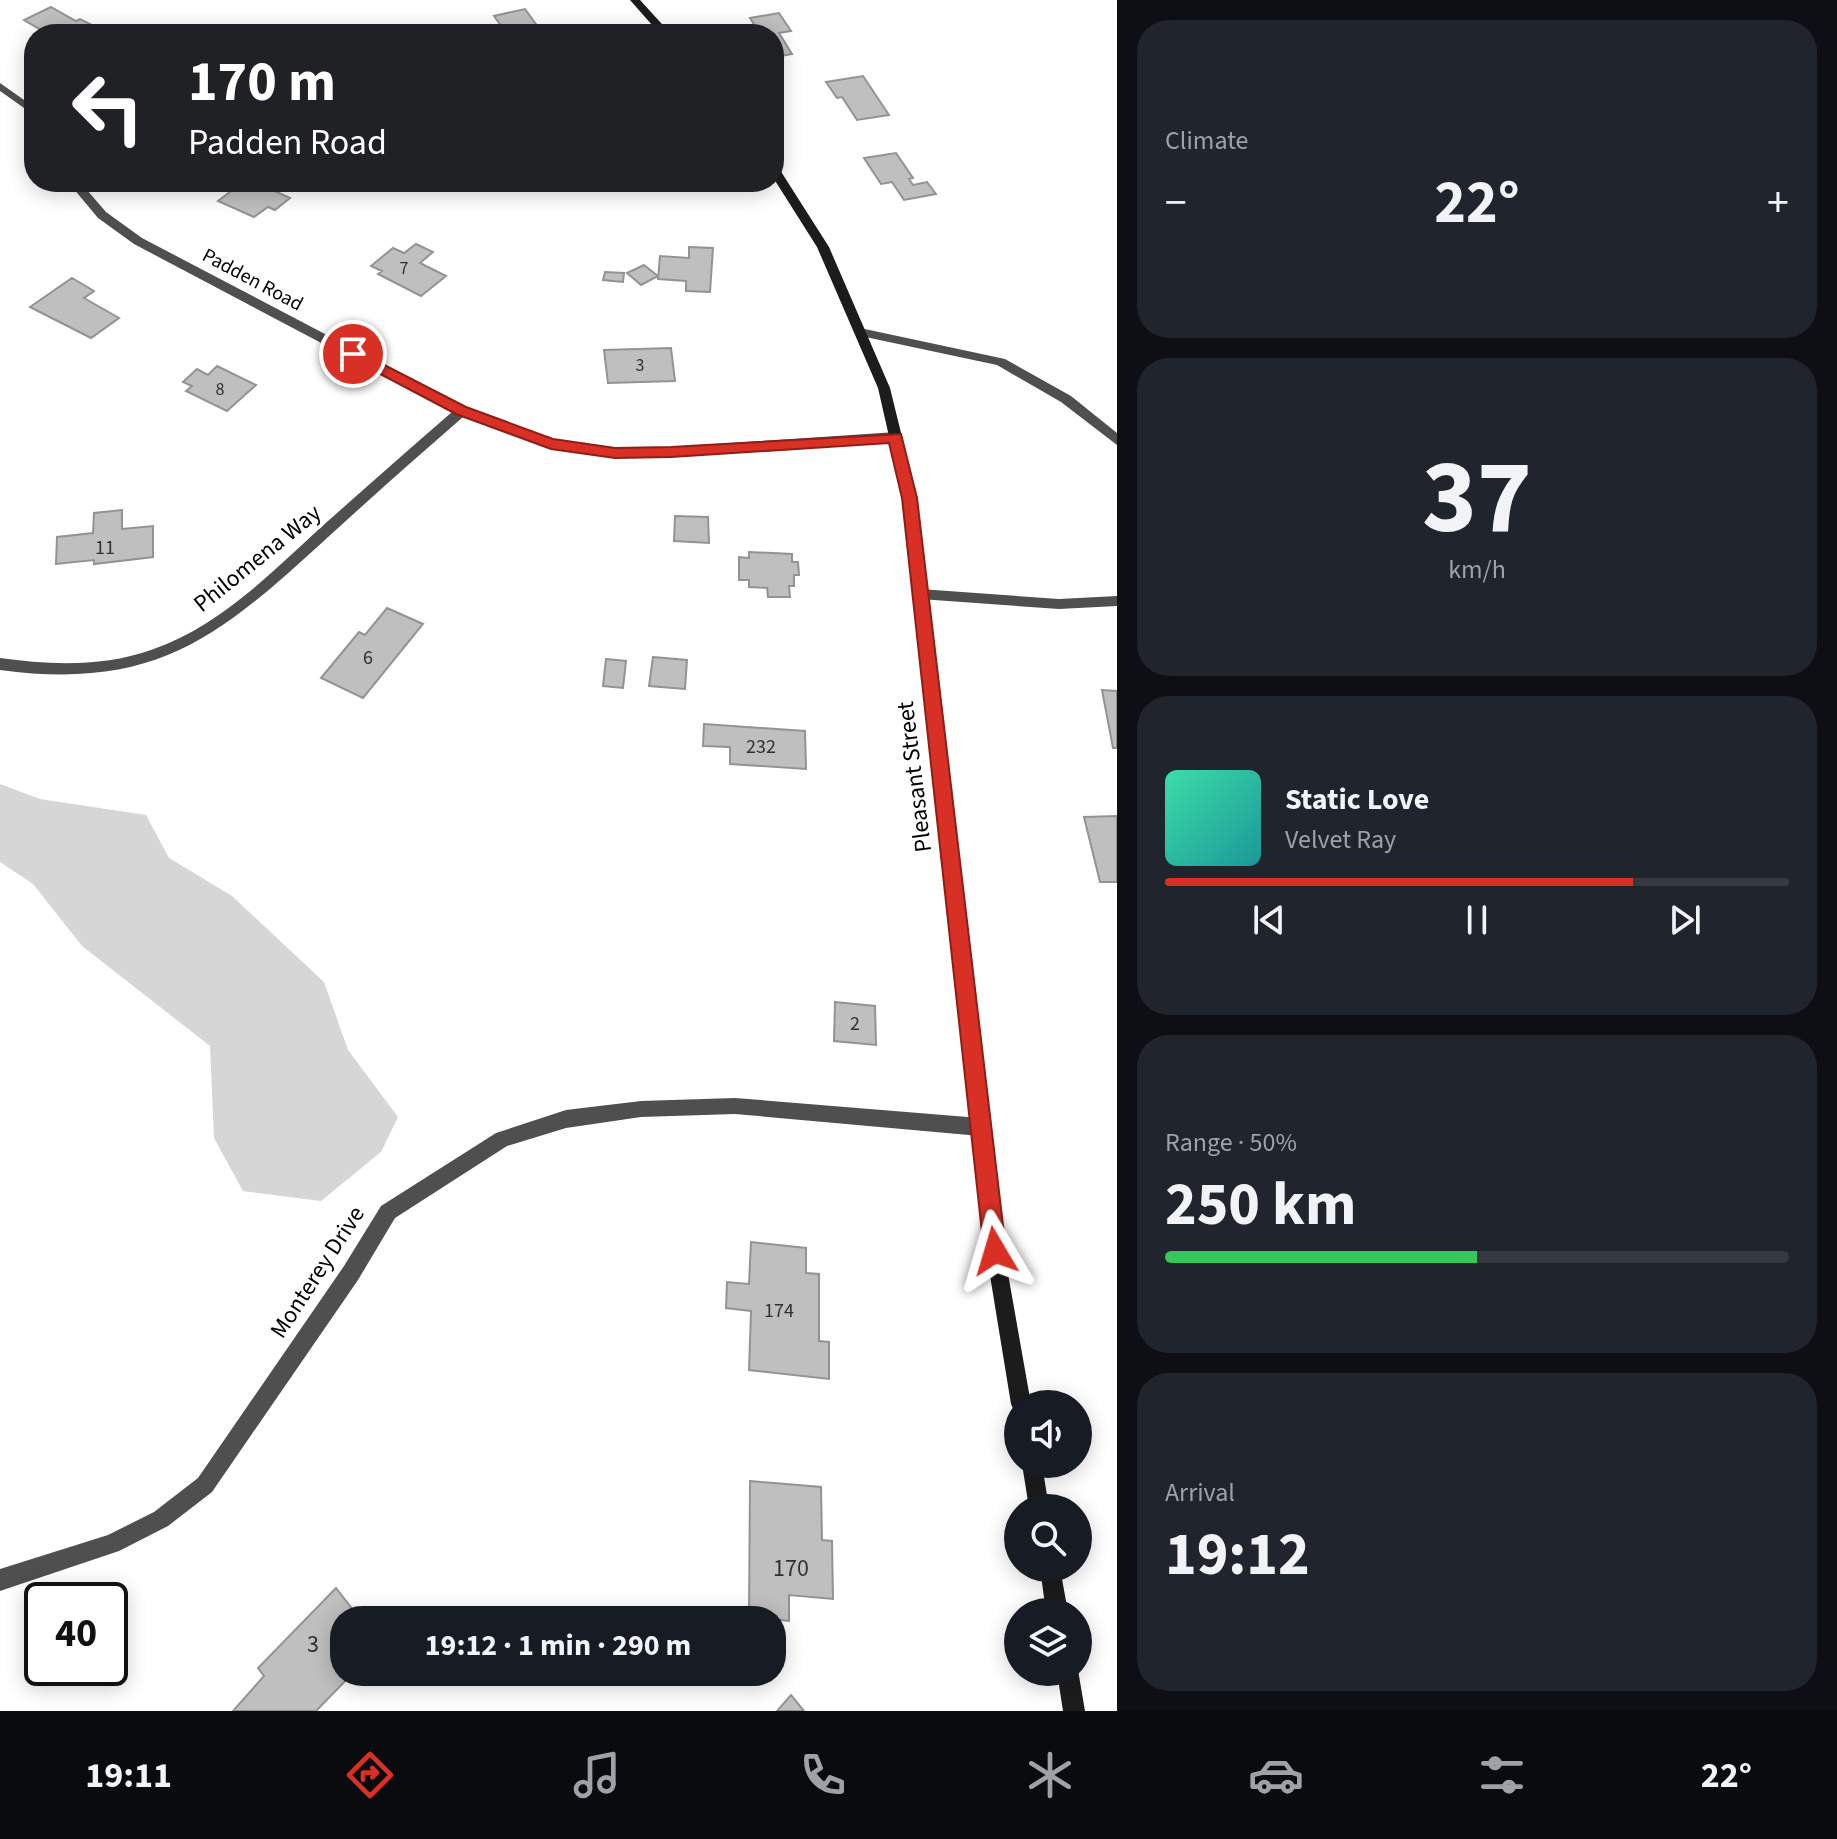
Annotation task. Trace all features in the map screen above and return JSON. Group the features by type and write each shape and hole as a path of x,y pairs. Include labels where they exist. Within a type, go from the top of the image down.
{"street":[{"path":"635,0 657,24"},
{"path":"0,86 24,104"},
{"name":"Pleasant Street","path":"784,186 823,247 884,388 910,498 995,1251 1019,1390"},
{"name":"Padden Road","path":"82,192 102,215 138,241 461,411 551,444 615,453 671,452 896,437"},
{"path":"860,332 1001,362 1066,399 1117,440"},
{"name":"Philomena Way","path":"0,664 43,671 102,668 153,656 203,632 262,589 461,411"},
{"path":"920,594 1059,604 1117,601"},
{"name":"Monterey Drive","path":"0,1580 112,1544 161,1519 205,1485 351,1273 388,1212 502,1139 566,1119 641,1109 735,1106 980,1127"},
{"path":"1070,1686 1074,1711"}],"shaded area":[{"path":"0,784 40,799 146,815 169,858 232,896 324,982 348,1050 398,1117 381,1152 321,1201 243,1191 214,1138 210,1046 82,946 33,884 0,862"}],"building":[{"path":"51,7 76,21 80,19 90,24 31,24 24,20"},
{"path":"525,9 536,24 500,24 494,16"},
{"path":"779,13 791,31 784,32 784,24 754,24 750,18"},
{"path":"784,41 792,54 784,55"},
{"path":"863,76 889,115 857,120 842,97 837,98 826,82"},
{"path":"896,153 913,178 909,179 913,185 927,182 936,194 904,200 892,182 881,184 864,158"},
{"path":"230,192 277,192 290,198 275,210 268,207 254,217 218,201"},
{"path":"416,244 433,252 420,263 446,276 421,296 378,274 382,271 371,266 393,248 404,253"},
{"path":"689,247 713,248 710,292 686,291 686,281 658,279 660,256 689,258"},
{"path":"644,265 658,276 641,285 627,273"},
{"path":"605,272 624,273 623,282 603,280"},
{"path":"72,278 94,291 84,298 119,318 91,338 30,307"},
{"path":"671,348 675,381 608,383 604,350"},
{"path":"217,366 256,385 227,411 186,391 192,386 183,382 197,369 208,375"},
{"path":"122,510 122,529 153,526 153,557 94,564 94,560 56,564 57,537 93,533 94,513"},
{"path":"675,516 708,517 709,543 674,541"},
{"path":"749,552 792,554 792,562 798,562 799,575 794,575 794,586 789,586 790,597 768,597 767,588 749,587 749,580 739,580 739,557 749,558"},
{"path":"387,608 423,624 363,698 321,678 359,632 365,635"},
{"path":"653,657 687,660 685,689 649,686"},
{"path":"606,659 626,661 623,688 603,686"},
{"path":"1102,690 1117,691 1117,748 1113,748"},
{"path":"704,724 805,731 806,769 730,764 730,747 703,746"},
{"path":"1117,816 1117,882 1100,882 1084,817"},
{"path":"835,1002 875,1006 876,1045 834,1041"},
{"path":"751,1242 806,1248 806,1273 819,1274 819,1341 829,1342 829,1379 749,1370 751,1311 726,1308 727,1282 749,1284"},
{"path":"750,1481 821,1487 822,1540 832,1541 833,1599 789,1595 789,1621 786,1621 786,1606 749,1606"},
{"path":"336,1588 350,1606 330,1606 330,1686 340,1686 316,1711 233,1711 264,1676 258,1668"},
{"path":"791,1695 804,1711 777,1711"}],"route":[{"path":"353,354 461,411 551,444 615,453 671,452 896,437 910,498 995,1251"}]}
